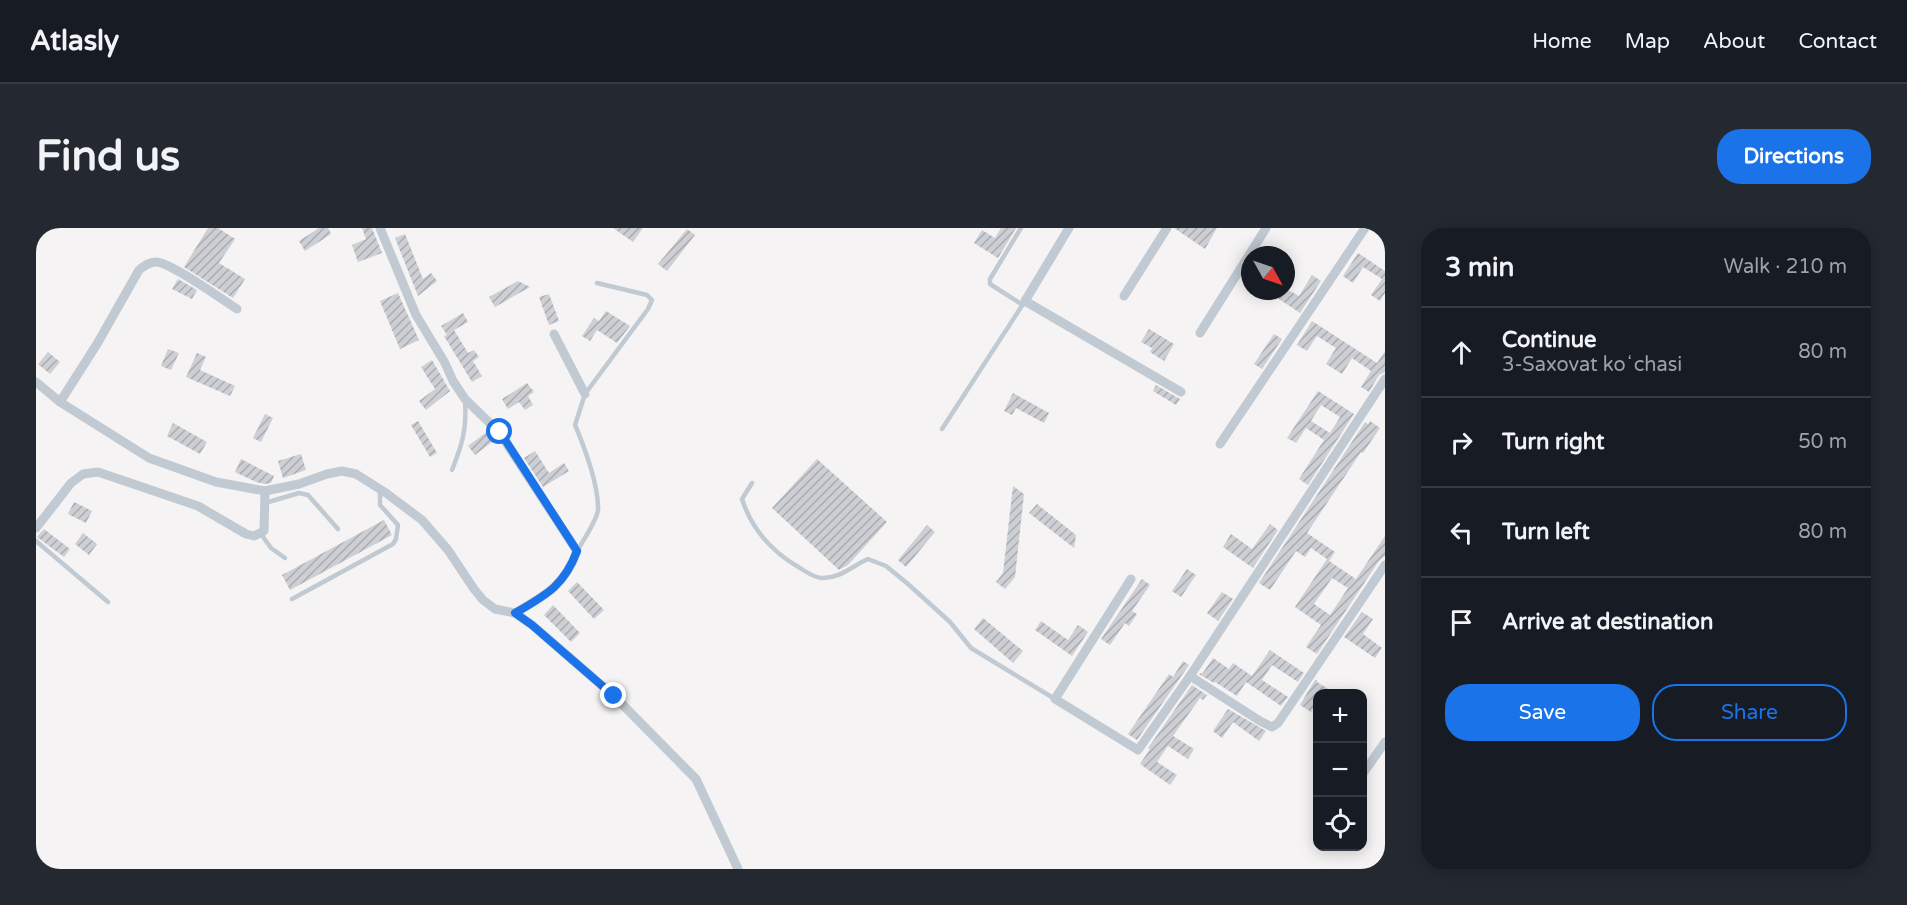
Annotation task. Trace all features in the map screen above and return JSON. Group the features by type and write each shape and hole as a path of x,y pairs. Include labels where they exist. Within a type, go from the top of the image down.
{"street":[{"path":"380,228 416,315 445,363 453,381 465,399 500,432 577,551 572,566 551,592 515,613"},
{"path":"1069,228 1024,303 1181,392"},
{"path":"1124,296 1167,228"},
{"path":"1200,333 1266,228"},
{"path":"1220,444 1365,228"},
{"path":"60,402 98,344 139,270 147,264 157,262 178,272 237,309"},
{"path":"554,334 585,394"},
{"path":"1131,579 1054,699 1138,750 1190,676 1385,379"},
{"path":"36,382 60,402 149,459 216,482 266,491 300,484 342,471 356,474 380,489 422,520 448,550 483,600 495,609 515,613 532,625 614,696 696,779 738,869"},
{"path":"36,528 71,483 84,474 98,472 198,506 246,534 255,536 264,531 266,491"},
{"path":"1190,676 1272,727 1278,723 1385,565"},
{"path":"1367,768 1385,742"}],"lane":[{"path":"942,429 1024,303 990,284 990,279 1021,228"},
{"path":"577,551 598,512 595,486 584,445 575,424 585,394 648,309 652,300 647,295 597,283"},
{"path":"452,470 463,443 465,399"},
{"path":"752,483 742,499 748,516 773,550 791,563 821,578 845,574 868,559 886,566 950,622 971,648 1054,699"},
{"path":"292,598 393,544 398,525 380,505 380,489"},
{"path":"266,503 299,493 308,495 338,529"},
{"path":"261,534 271,548 285,558"},
{"path":"36,542 108,602"}],"building":[{"path":"208,228 218,228 235,239 219,263 245,279 233,298 184,267"},
{"path":"319,228 328,228 331,234 305,251 299,241"},
{"path":"362,228 372,228 382,253 358,262 352,245 366,239"},
{"path":"613,228 643,228 633,242"},
{"path":"1001,228 1016,228 998,258 974,243 982,230 995,238"},
{"path":"1174,228 1217,228 1205,249"},
{"path":"687,229 695,235 667,271 658,264"},
{"path":"405,234 423,279 431,273 437,281 418,296 395,238"},
{"path":"1358,253 1385,271 1385,293 1380,301 1371,295 1382,279 1363,267 1353,283 1343,276"},
{"path":"1312,275 1321,281 1300,313 1280,300 1295,300 1295,294 1299,296"},
{"path":"178,279 197,290 192,299 172,289"},
{"path":"518,281 530,287 495,307 489,297"},
{"path":"398,293 419,340 400,349 380,301"},
{"path":"549,294 559,321 549,325 539,297"},
{"path":"606,311 630,326 617,343 597,330 590,341 582,336 594,318 599,321"},
{"path":"463,313 468,322 454,330 468,353 474,350 479,357 473,361 482,376 472,382 444,336 447,335 441,326"},
{"path":"1312,321 1377,363 1385,351 1385,372 1379,375 1369,392 1361,387 1371,371 1352,358 1342,374 1326,364 1336,348 1317,336 1307,351 1297,345"},
{"path":"1149,329 1174,344 1164,361 1150,352 1152,348 1141,342"},
{"path":"1274,334 1282,339 1262,369 1254,364"},
{"path":"168,349 179,353 171,370 161,366"},
{"path":"48,352 60,362 50,374 38,364"},
{"path":"197,353 206,357 200,370 235,386 230,396 186,377"},
{"path":"432,360 450,391 426,410 419,401 435,389 421,367"},
{"path":"527,383 534,392 528,396 533,405 525,410 519,402 508,409 502,399"},
{"path":"1156,385 1180,399 1176,405 1153,391"},
{"path":"1318,391 1354,414 1308,485 1299,479 1324,440 1306,428 1296,443 1287,438","holes":["1321,405 1340,417 1330,433 1311,421"]},
{"path":"1013,393 1049,413 1044,423 1016,408 1012,415 1004,411"},
{"path":"265,414 273,418 261,442 253,438"},
{"path":"418,421 437,453 430,457 411,425"},
{"path":"1370,421 1380,428 1363,453 1361,452 1307,533 1335,552 1329,561 1356,579 1385,536 1385,556 1379,561 1317,654 1306,647 1321,625 1295,607 1327,559 1311,548 1305,557 1296,551 1270,590 1259,583 1365,422 1368,424","holes":["1332,578 1348,588 1330,615 1314,604"]},
{"path":"173,423 207,442 200,454 167,436"},
{"path":"488,431 496,439 475,455 468,446"},
{"path":"535,451 549,473 564,463 569,471 543,487 524,458"},
{"path":"301,454 306,470 283,478 278,461"},
{"path":"241,459 274,476 271,483 256,482 235,472"},
{"path":"817,459 887,522 848,565 839,570 772,508"},
{"path":"1013,486 1024,494 1015,577 1005,589 996,582 1003,573"},
{"path":"74,502 92,511 86,523 68,514"},
{"path":"1037,504 1076,535 1074,548 1029,513"},
{"path":"384,520 392,535 290,590 282,575"},
{"path":"1270,524 1278,530 1253,568 1223,547 1231,534 1252,549"},
{"path":"927,525 935,532 906,567 898,560"},
{"path":"44,529 70,549 64,557 37,537"},
{"path":"83,533 97,544 89,555 75,544"},
{"path":"1187,569 1196,575 1181,597 1172,591"},
{"path":"1142,579 1150,585 1132,611 1137,614 1129,626 1125,623 1110,645 1101,639"},
{"path":"577,582 604,610 594,619 568,591"},
{"path":"1222,592 1233,599 1218,621 1207,613"},
{"path":"553,605 580,633 571,642 544,615"},
{"path":"1362,612 1373,619 1363,634 1382,648 1375,658 1344,637"},
{"path":"983,618 1023,651 1013,663 974,629"},
{"path":"1041,621 1068,640 1078,625 1088,632 1072,656 1035,630"},
{"path":"1270,650 1304,673 1298,682 1272,665 1262,680 1288,697 1281,706 1246,682 1237,696 1199,674 1202,674 1213,658 1229,669 1233,663 1252,676"},
{"path":"1183,661 1189,665 1137,740 1128,734 1169,674 1173,677"},
{"path":"1315,680 1328,689 1313,689 1311,712 1300,705"},
{"path":"1192,685 1207,695 1203,700 1200,698 1173,736 1194,749 1188,759 1168,746 1157,762 1177,775 1170,785 1140,764 1150,749 1148,748"},
{"path":"1228,709 1266,731 1259,741 1233,722 1222,738 1213,731"}],"route":[{"path":"500,432 577,551 572,566 551,592 515,613 614,696"}]}
